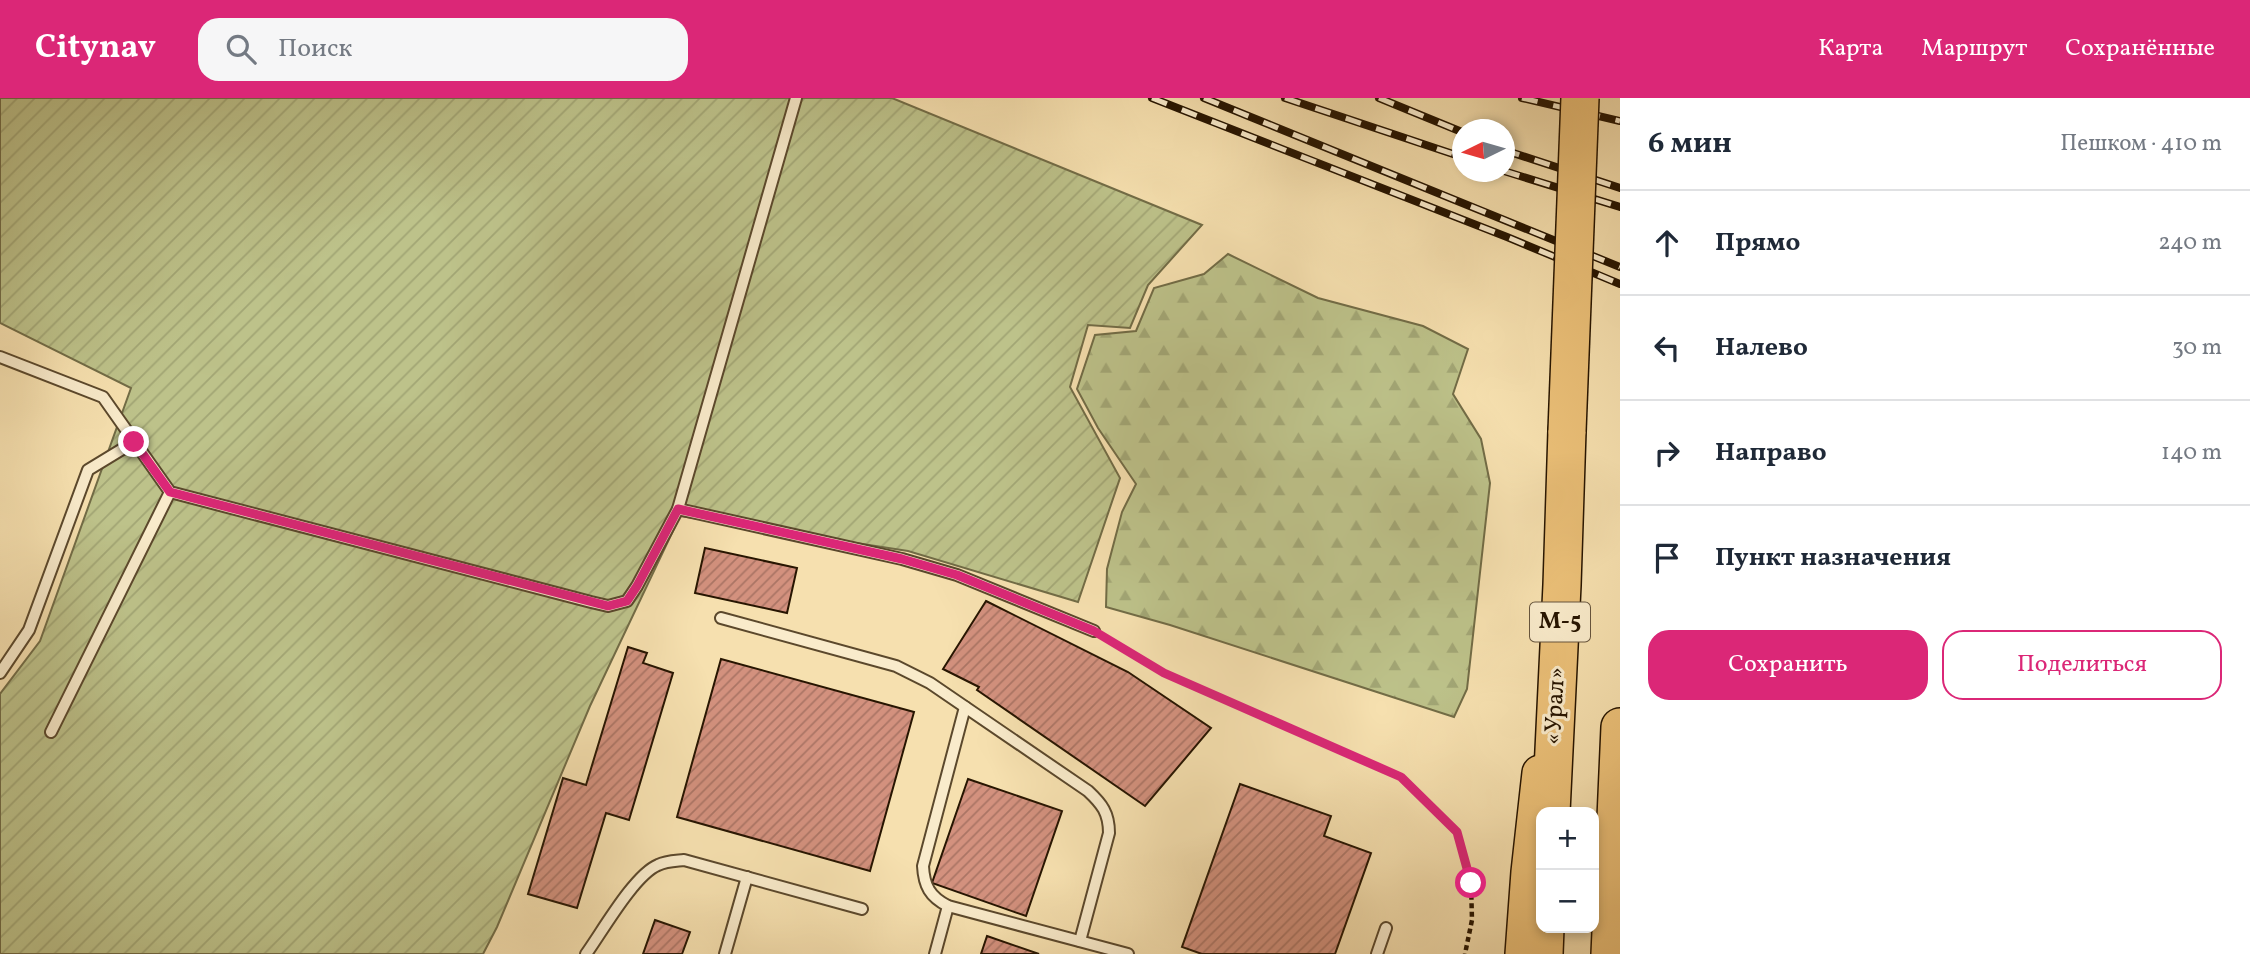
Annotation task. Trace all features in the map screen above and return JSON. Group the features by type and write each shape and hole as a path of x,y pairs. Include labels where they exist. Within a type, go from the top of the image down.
{"highway":[{"name":"«Урал»","path":"1551,807 1580,98"},
{"path":"1610,954 1620,727"},
{"path":"1544,954 1545,933"}],"main road":[{"path":"1524,954 1529,872 1562,585"}],"lane":[{"path":"0,358 103,397 170,492 608,606 627,601 678,509 796,98"},
{"path":"0,673 29,630 88,470 134,442"},
{"path":"51,732 170,492"},
{"path":"678,509 902,559 957,575 1094,631"},
{"path":"721,618 896,666 922,678 1088,791 1103,806 1109,820 1109,833 1080,941"},
{"path":"965,707 923,866 924,882 930,893 936,900 948,906 1128,954"},
{"path":"586,954 642,876 669,861 684,860 862,909"},
{"path":"725,954 747,877"},
{"path":"935,954 948,906"},
{"path":"1377,954 1386,928"}],"path":[{"path":"1094,631 1164,673 1401,777 1457,832 1471,883 1472,920 1465,954"}],"green space":[{"path":"0,98 892,98 1202,225 1148,285 1130,328 1088,325 1070,387 1120,478 1078,602 908,551 680,516 590,706 497,927 483,954 0,954 0,694 40,641 131,388 0,323"},
{"path":"1228,254 1318,298 1423,326 1468,349 1453,394 1481,439 1490,483 1467,689 1454,717 1170,625 1106,607 1107,569 1122,512 1136,484 1098,428 1077,389 1095,335 1136,331 1154,288 1204,274"}],"building":[{"path":"705,548 797,568 787,613 695,593"},
{"path":"986,601 1128,672 1211,728 1145,806 977,690 979,687 943,669"},
{"path":"628,647 647,653 643,663 673,673 629,820 606,813 577,908 528,894 563,778 586,785"},
{"path":"721,659 914,712 870,871 677,817"},
{"path":"968,779 1062,811 1026,916 932,883"},
{"path":"1240,784 1331,816 1324,836 1371,853 1335,954 1202,954 1182,947"},
{"path":"655,920 690,932 682,954 643,954"},
{"path":"987,936 1039,954 981,954"}],"railway":[{"path":"1152,98 1620,284"},
{"path":"1204,98 1620,267"},
{"path":"1285,98 1452,154"},
{"path":"1379,98 1452,128"},
{"path":"1522,98 1620,121"},
{"path":"1515,154 1620,188"},
{"path":"1515,174 1620,207"}],"route":[{"path":"134,442 170,492 608,606 627,601 678,509 902,559 957,575 1094,631 1164,673 1401,777 1457,832 1471,883"}]}
